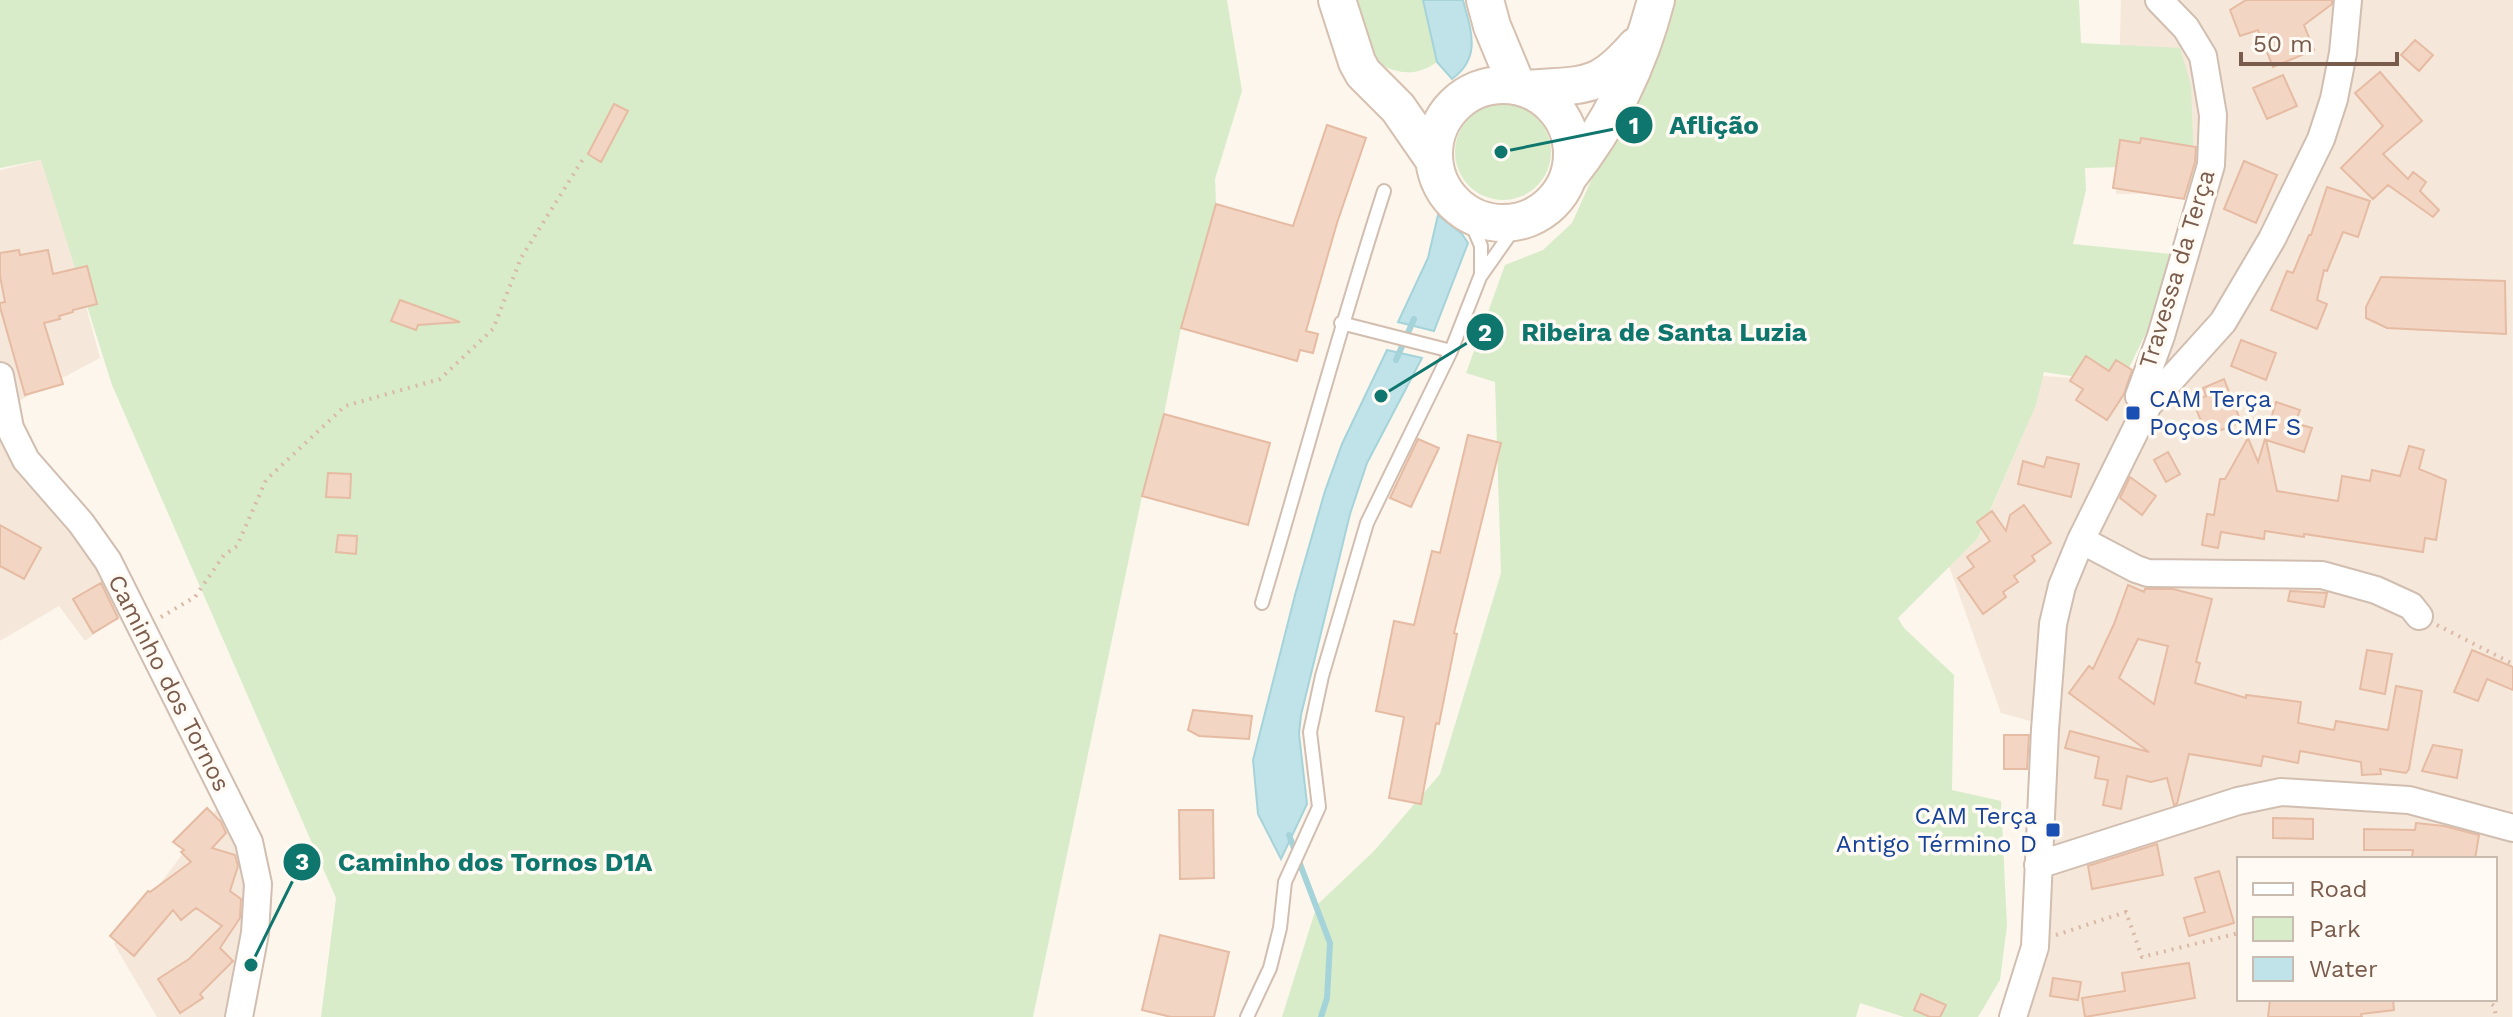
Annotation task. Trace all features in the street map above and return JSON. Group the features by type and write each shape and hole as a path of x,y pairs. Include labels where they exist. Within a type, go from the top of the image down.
{"main road":[{"path":"1337,0 1357,62 1370,83 1412,126 1456,195 1507,222 1520,220 1550,204 1596,142 1632,73 1652,16"},
{"path":"1456,195 1437,131 1482,69 1489,13"},
{"path":"1489,13 1523,88 1550,103 1566,125 1572,150 1569,176"},
{"path":"1381,93 1414,100 1463,97 1499,85 1523,88 1586,84 1615,70 1652,16"}],"street":[{"name":"Travessa da Terça","path":"2148,405 2139,396 2161,336 2211,165 2213,115 2203,56 2186,28 2159,0"},
{"path":"2013,1017 2035,947 2053,624 2062,586 2081,540 2148,405 2223,322 2272,239 2321,139 2334,99 2348,0"},
{"name":"Caminho dos Tornos","path":"0,376 10,428 26,460 90,535 108,561 249,842 258,884 255,933 239,1017"},
{"path":"2081,540 2148,573 2322,575 2376,590 2411,606 2419,616"},
{"path":"2038,865 2238,801 2281,792 2409,800 2513,828"}],"lane":[{"path":"1262,603 1321,403 1341,323 1384,191"},
{"path":"1456,195 1481,246 1480,277"},
{"path":"1247,1017 1270,968 1280,928 1285,882 1319,807 1310,732 1322,676 1367,523 1451,351 1480,277 1520,220"},
{"path":"1341,323 1451,351"}],"path":[{"path":"142,628 195,597 224,555 237,546 266,480 345,406 440,379 493,329 521,258 583,159"},
{"path":"2419,616 2513,664"},
{"path":"2053,936 2126,912 2142,957 2237,933"}],"shaded area":[{"path":"2121,0 2513,0 2512,1017 2016,1017 2038,964 2041,724 2001,713 1949,566 1979,537 2036,404 2042,376 2137,382 2202,193 2116,194"},
{"path":"46,159 100,358 15,403 13,435 129,608 85,641 59,606 0,641 0,170"},
{"path":"225,798 252,846 238,1017 157,1017 114,944"}],"green space":[{"path":"0,0 1227,0 1242,91 1215,179 1216,204 1181,328 1164,414 1142,496 1033,1017 321,1017 336,898 112,385 41,160 0,168"},
{"path":"1353,0 1423,0 1437,62 1419,71 1401,72 1366,56"},
{"path":"1672,0 2079,0 2081,43 2180,48 2191,85 2194,165 2085,168 2086,190 2073,244 2171,254 2147,331 2121,384 2044,372 2036,405 1978,538 1898,618 1904,628 1954,675 1952,790 2001,801 2007,926 2000,980 1978,1017 1904,1017 1860,1003 1856,1017 1282,1017 1317,905 1374,851 1440,774 1501,573 1495,382 1466,373 1505,265 1543,250 1572,223"},
{"path":"1494,104 1512,104 1530,112 1543,125 1551,143 1548,171 1530,192 1512,200 1494,200 1476,192 1463,179 1455,161 1455,143 1463,125 1476,112"}],"water":[{"path":"1423,0 1463,0 1471,33 1471,53 1468,62 1452,79 1437,62"},
{"path":"1438,215 1462,234 1468,243 1434,331 1398,322 1428,258"},
{"path":"1387,350 1422,358 1367,463 1350,514 1301,715 1299,734 1307,804 1281,859 1258,814 1253,760 1325,491 1342,444"}],"building":[{"path":"2246,0 2332,0 2332,4 2304,25 2314,50 2273,67 2258,30 2240,36 2230,10"},
{"path":"2415,40 2433,55 2419,71 2401,55"},
{"path":"2380,72 2422,121 2383,154 2408,179 2413,172 2426,182 2420,191 2439,210 2433,217 2388,185 2373,199 2341,168 2383,126 2355,93"},
{"path":"2283,75 2297,106 2267,119 2253,88"},
{"path":"614,104 628,111 601,162 588,154"},
{"path":"1327,125 1366,138 1337,223 1306,331 1318,334 1313,353 1300,350 1297,361 1181,328 1216,204 1293,226"},
{"path":"2141,138 2196,147 2184,199 2113,188 2120,140 2140,143"},
{"path":"2244,161 2277,175 2256,223 2224,209"},
{"path":"2327,187 2370,201 2358,237 2343,232 2327,271 2324,270 2317,300 2327,304 2317,329 2271,310 2287,271 2293,273 2311,235"},
{"path":"19,250 20,255 48,250 53,274 87,266 97,304 73,310 59,316 60,319 44,323 63,384 25,395 0,307 0,303 5,302 0,253"},
{"path":"2381,277 2505,281 2506,334 2387,328 2366,318 2366,307"},
{"path":"400,300 460,322 418,325 416,330 391,321"},
{"path":"2241,340 2276,353 2266,380 2231,366"},
{"path":"2086,356 2109,371 2116,360 2132,370 2124,394 2107,420 2076,400 2083,389 2070,381"},
{"path":"2224,379 2241,422 2207,436 2193,401 2206,396 2203,388"},
{"path":"2276,402 2300,410 2295,423 2312,428 2304,452 2266,440 2277,491 2338,501 2342,476 2370,481 2372,470 2400,476 2409,446 2424,450 2419,469 2446,480 2436,540 2425,538 2423,552 2265,531 2264,539 2221,532 2218,548 2202,545 2207,514 2214,515 2220,479 2225,479 2248,438 2258,462"},
{"path":"1164,414 1270,443 1248,525 1142,496"},
{"path":"1468,435 1501,443 1454,633 1457,634 1421,804 1389,798 1404,717 1376,711 1394,621 1414,625 1432,551 1440,553"},
{"path":"1418,439 1439,448 1411,507 1390,498"},
{"path":"2168,452 2180,474 2166,482 2154,460"},
{"path":"2047,457 2079,464 2071,497 2018,484 2023,461 2044,467"},
{"path":"328,473 351,474 350,498 326,497"},
{"path":"2130,477 2156,496 2142,515 2120,498"},
{"path":"2024,505 2051,543 2032,556 2035,561 2014,576 2018,582 2003,592 2006,597 1983,614 1958,578 1974,567 1967,557 1990,541 1977,522 1992,511 2006,531 2010,515"},
{"path":"0,525 41,548 24,579 0,566"},
{"path":"338,535 357,536 356,554 336,552"},
{"path":"101,583 118,618 93,633 73,599"},
{"path":"2128,585 2144,592 2145,589 2173,589 2212,599 2196,662 2200,663 2195,683 2246,698 2246,695 2301,702 2298,723 2334,730 2336,721 2388,730 2396,686 2422,691 2409,769 2406,773 2380,769 2381,774 2362,775 2361,762 2300,751 2298,763 2263,756 2261,766 2189,754 2177,804 2174,805 2167,778 2151,782 2127,776 2121,809 2103,805 2108,780 2095,778 2099,757 2065,748 2070,731 2149,752 2069,693 2089,666 2093,669","holes":["2138,639 2168,646 2154,704 2119,678"]},
{"path":"2290,591 2327,593 2324,607 2288,601"},
{"path":"2367,650 2392,654 2385,694 2360,689"},
{"path":"2472,650 2513,667 2513,690 2487,679 2478,701 2454,692"},
{"path":"1193,710 1252,716 1249,739 1199,736 1188,730"},
{"path":"2004,735 2029,735 2027,769 2004,769"},
{"path":"2433,745 2462,750 2457,778 2422,771"},
{"path":"207,808 221,822 226,833 212,848 235,855 238,866 230,891 241,899 240,918 220,948 233,961 200,994 203,998 180,1013 158,979 189,959 222,926 196,908 181,920 173,910 134,956 110,936 148,891 191,862 181,852 184,850 173,842"},
{"path":"1179,810 1213,810 1214,878 1180,879"},
{"path":"2273,818 2313,819 2313,839 2273,838"},
{"path":"2416,823 2479,835 2475,857 2412,857 2413,850 2364,850 2364,829 2415,830"},
{"path":"2157,844 2163,875 2092,889 2088,866"},
{"path":"2219,871 2234,923 2189,936 2184,918 2205,912 2195,878"},
{"path":"1160,935 1229,952 1214,1017 1171,1017 1142,1010"},
{"path":"2189,963 2195,998 2085,1017 2082,998 2125,991 2122,973"},
{"path":"2053,978 2081,982 2078,1000 2050,996"},
{"path":"1921,994 1946,1005 1940,1017 1930,1017 1914,1010"},
{"path":"2270,1001 2393,1001 2394,1010 2361,1014 2362,1017 2268,1017"}],"waterway":[{"path":"1396,360 1414,319"},
{"path":"1289,835 1330,943 1327,998 1321,1017"}],"place":[{"name":"Aflição","path":"1501,152"},
{"name":"Ribeira de Santa Luzia","path":"1381,396"},
{"name":"CAM Terça Poços CMF S","path":"2133,413"},
{"name":"CAM Terça Antigo Término D","path":"2053,830"},
{"name":"Caminho dos Tornos D1A","path":"251,965"}]}
